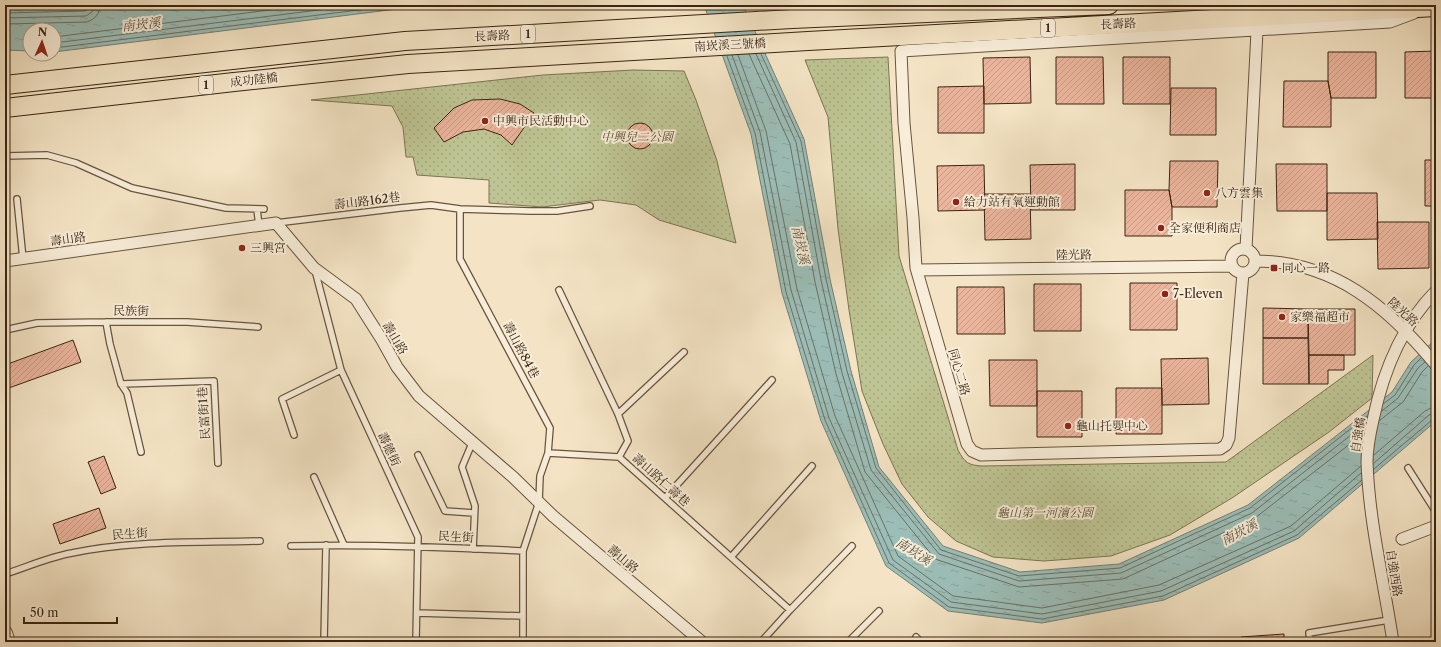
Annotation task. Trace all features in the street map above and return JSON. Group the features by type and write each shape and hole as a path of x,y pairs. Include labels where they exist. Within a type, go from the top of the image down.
{"main road":[{"name":"長壽路","path":"792,19 1109,5"},
{"name":"長壽路","path":"808,41 1432,7"},
{"name":"南崁溪三號橋","path":"650,27 792,19"},
{"name":"長壽路","path":"405,41 650,27"},
{"name":"成功陸橋","path":"5,85 405,41"},
{"name":"南崁溪三號橋","path":"651,50 808,41"},
{"name":"長壽路","path":"408,64 651,50"},
{"name":"成功陸橋","path":"5,108 210,84 408,64"}],"street":[{"name":"長壽路","path":"901,51 1390,22 1432,7"},
{"path":"1246,249 1257,31"},
{"name":"同心二路","path":"901,51 904,124 913,218 916,269 966,444 972,451 981,455 1220,449 1226,445 1229,438 1243,273"},
{"name":"壽山路","path":"5,261 276,223 314,268 356,299 397,367 420,396 513,477 553,516 702,642"},
{"path":"1246,249 1252,252 1255,261 1255,265 1250,271 1243,273 1236,271 1232,264 1233,255 1238,250 1246,249"},
{"name":"陸光路","path":"1255,261 1291,264 1326,274 1366,296 1406,331 1436,365"},
{"name":"陸光路","path":"916,269 1232,264"},
{"path":"1406,331 1416,314 1436,291"},
{"name":"自強橋","path":"1372,509 1367,461 1368,442 1377,400 1388,366 1393,352 1406,331"},
{"name":"自強西路","path":"1372,509 1374,533 1393,642"},
{"path":"1402,539 1436,526"},
{"path":"5,633 8,642"}],"lane":[{"path":"5,156 46,155 76,163 132,188 226,208 264,209"},
{"path":"17,199 23,259"},
{"name":"壽山路162巷","path":"276,223 423,206 460,210 557,211 590,206"},
{"path":"257,209 259,226"},
{"name":"壽山路84巷","path":"460,210 460,259 550,428 548,453 540,476 539,502 523,551 523,642"},
{"name":"壽德街","path":"314,268 341,370 418,537 416,642"},
{"name":"壽山路仁壽巷","path":"559,290 618,414 628,441 619,457 790,610"},
{"path":"106,322 110,344 121,384 127,393 141,452"},
{"name":"民族街","path":"5,330 37,324 106,322 187,322 258,327"},
{"path":"618,414 684,352"},
{"path":"294,435 282,398 341,370"},
{"path":"665,498 772,380"},
{"name":"民富街1巷","path":"121,384 214,381 218,463"},
{"path":"473,441 462,467 474,506 473,549"},
{"path":"548,453 619,457"},
{"path":"418,455 445,511 474,513"},
{"path":"732,557 812,466"},
{"path":"1408,468 1436,512"},
{"path":"314,477 344,545"},
{"name":"民生街","path":"5,574 70,553 94,549 126,545 260,540"},
{"path":"324,642 326,545"},
{"name":"民生街","path":"291,546 418,546 523,551"},
{"path":"762,642 790,610 852,546"},
{"path":"848,642 879,611"},
{"path":"417,613 523,616"},
{"path":"1310,642 1309,633 1389,620"},
{"path":"916,637 921,642"}],"green space":[{"name":"龜山第一河濱公園","path":"888,57 899,256 958,450 967,462 973,465 982,466 1226,462 1373,355 1372,398 1329,432 1232,498 1170,535 1111,556 1044,561 993,557 956,541 928,517 902,484 883,444 862,391 838,229 828,117 805,60"},
{"name":"中興兒二公園","path":"633,70 684,71 696,100 717,161 736,243 659,220 636,205 600,200 542,207 489,203 489,180 417,175 413,157 406,157 403,127 392,106 311,100 543,75"}],"water":[{"name":"南崁溪","path":"142,5 412,5 405,8 62,51 62,22 22,22 22,51 5,50 5,9"},
{"name":"南崁溪","path":"704,5 743,5 804,139 830,279 851,371 879,467 943,546 1020,572 1119,564 1248,505 1392,392 1411,362 1436,339 1436,421 1299,538 1164,600 1042,623 948,611 886,566 821,421 782,293 751,134"}],"building":[{"path":"1436,51 1436,98 1405,98 1405,52"},
{"path":"1328,52 1376,52 1376,98 1331,98 1328,81"},
{"path":"1030,57 1031,103 984,104 983,58"},
{"path":"1056,57 1103,57 1104,104 1056,104"},
{"path":"1123,57 1170,57 1170,104 1123,104"},
{"path":"1284,81 1328,81 1331,98 1331,127 1283,127"},
{"path":"984,86 984,133 938,133 938,87"},
{"path":"1171,88 1216,88 1216,135 1170,135"},
{"name":"中興市民活動中心","path":"500,99 520,104 534,113 512,145 501,135 484,129 463,132 444,142 434,128 454,108 472,100"},
{"path":"640,123 649,127 653,136 649,145 640,149 631,145 627,136 631,127"},
{"path":"1425,160 1436,160 1436,206 1425,206"},
{"path":"1170,161 1218,161 1217,207 1172,207 1169,190"},
{"path":"1075,164 1075,210 1031,210 1030,165"},
{"path":"1276,164 1327,164 1327,211 1277,211"},
{"path":"984,165 985,210 938,211 937,166"},
{"path":"1125,190 1169,190 1172,207 1172,236 1125,236"},
{"path":"1327,193 1377,193 1378,239 1327,240"},
{"path":"984,194 1030,194 1031,239 985,240"},
{"path":"1377,222 1429,222 1429,268 1378,269"},
{"path":"1130,283 1177,283 1177,330 1130,330"},
{"path":"1034,284 1081,284 1081,331 1034,331"},
{"path":"957,287 1004,287 1005,334 957,334"},
{"path":"1263,308 1308,309 1308,338 1263,338"},
{"path":"1308,309 1355,309 1355,355 1309,355"},
{"path":"1263,338 1308,338 1309,384 1263,384"},
{"path":"73,340 81,362 6,389 5,365"},
{"path":"1309,355 1344,355 1344,370 1328,370 1328,384 1309,384"},
{"path":"1208,358 1209,404 1162,405 1161,359"},
{"path":"989,360 1037,360 1037,406 990,406"},
{"path":"1116,388 1162,388 1162,434 1116,434"},
{"path":"1037,391 1082,391 1082,437 1037,437"},
{"path":"104,456 116,488 101,494 88,462"},
{"path":"99,508 106,528 60,544 53,524"},
{"path":"1284,634 1284,642 1242,642 1241,637"},
{"path":"1221,638 1221,642 1195,642 1195,640"}],"place":[{"name":"中興市民活動中心","path":"485,121"},
{"name":"八方雲集","path":"1207,193"},
{"name":"給力站有氧運動館","path":"956,202"},
{"name":"全家便利商店","path":"1161,228"},
{"name":"三興宮","path":"242,248"},
{"name":"同心一路","path":"1274,268"},
{"name":"7-Eleven","path":"1165,294"},
{"name":"家樂福超市","path":"1282,317"},
{"name":"龜山托嬰中心","path":"1068,426"}]}
